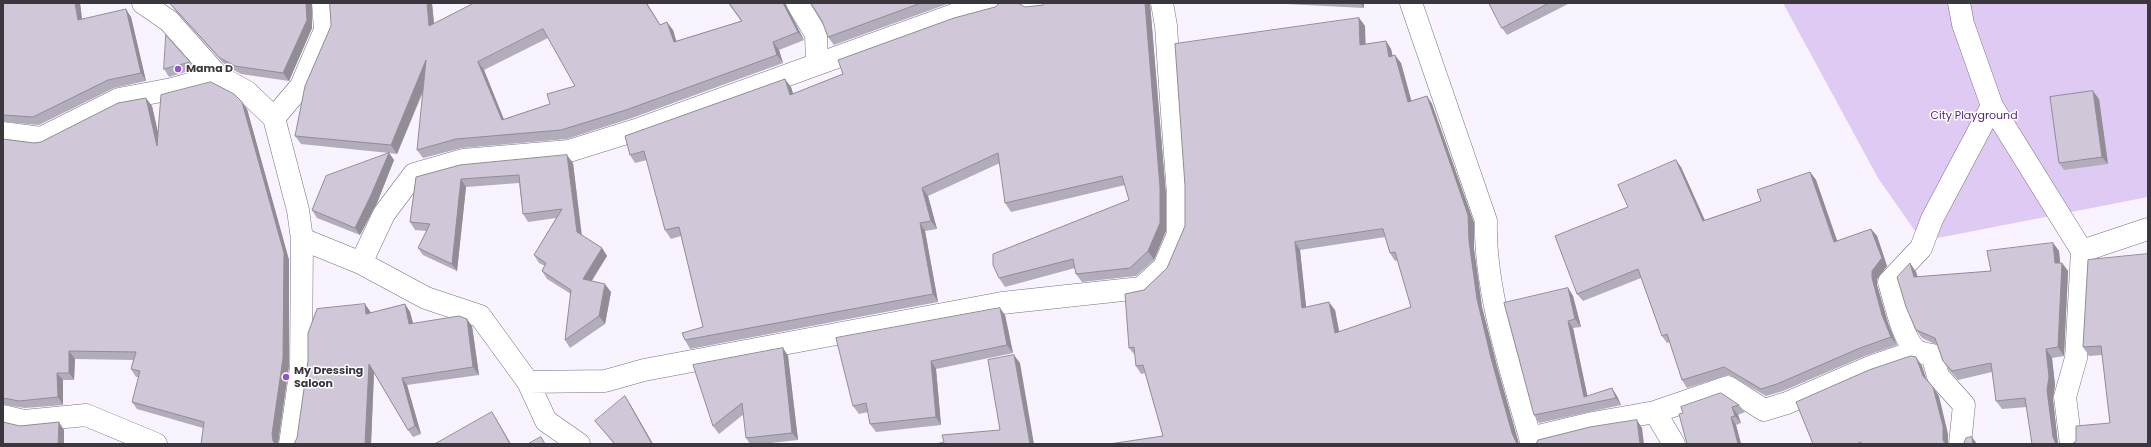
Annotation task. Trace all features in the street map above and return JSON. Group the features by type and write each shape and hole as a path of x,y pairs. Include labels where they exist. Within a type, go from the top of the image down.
{"street":[{"path":"143,3 169,21 218,76 247,92 274,118 298,210 302,239 301,368 290,444"},
{"path":"274,118 301,86 325,30 323,3"},
{"path":"797,3 816,34 817,64"},
{"path":"360,263 384,214 414,174 463,160 569,151 644,128 956,14 997,3"},
{"path":"1031,3 1042,3"},
{"path":"528,382 605,381 644,370 1002,303 1141,288 1164,266 1178,234 1178,195 1166,26 1162,3"},
{"path":"1411,3 1486,221 1485,247 1498,318 1531,441 1593,423 1655,412 1728,387 1764,410 1787,403 1870,367 1917,351 1932,355 1938,376 1964,405 1960,444"},
{"path":"1959,3 1962,24 1992,106 2082,251 2076,358 2065,397 2071,444"},
{"path":"3,133 40,138 119,99 172,89 218,76"},
{"path":"1917,351 1911,344 1903,326 1889,282 1921,248 1932,219 1992,106"},
{"path":"2082,251 2148,229"},
{"path":"302,239 360,263 426,298 480,316 528,382 546,421 579,444"},
{"path":"1655,412 1674,444"},
{"path":"3,416 24,421 86,415 156,444"}],"green space":[{"name":"City Playground","path":"1783,3 2148,3 2148,197 1922,241 1878,178"}],"building":[{"path":"3,3 75,3 78,20 126,9 141,73 108,80 33,117 3,115"},
{"path":"170,3 306,3 307,20 283,73 235,66 220,58"},
{"path":"330,3 427,3 429,26 474,3 646,3 660,25 667,22 674,42 742,21 729,3 783,3 798,32 773,42 777,55 626,110 561,130 456,139 417,150 426,60 391,145 295,136 305,86 331,26","holes":["543,29 575,86 547,94 550,104 502,120 478,62"]},
{"path":"811,3 921,3 828,37 822,21"},
{"path":"1000,3 1018,3 1025,7 1043,5 1045,3 1145,3 1160,187 1160,223 1148,251 1130,268 1076,274 1073,259 999,278 993,265 993,254 1129,200 1122,176 1005,203 998,153 922,188 931,221 920,223 933,294 685,340 682,333 703,327 679,227 665,230 644,151 630,155 625,136 785,79 790,95 843,74 838,60 954,18 995,7"},
{"path":"1489,3 1549,3 1502,28"},
{"path":"1359,18 1360,45 1386,41 1389,57 1395,55 1408,102 1427,96 1468,215 1469,241 1477,299 1491,358 1512,433 1517,444 1109,444 1163,436 1143,365 1136,366 1134,347 1129,348 1125,294 1144,290 1167,268 1185,226 1185,186 1175,44","holes":["1383,229 1390,253 1395,252 1411,307 1335,333 1329,302 1302,308 1295,242"]},
{"path":"166,35 190,62 164,69"},
{"path":"211,82 234,94 242,102 284,253 283,358 272,434 275,444 201,444 204,422 132,402 140,371 131,369 136,352 69,351 69,373 57,373 58,397 19,401 3,398 3,139 34,143 41,142 118,103 146,98 157,146 161,95"},
{"path":"2093,91 2102,157 2059,163 2050,97"},
{"path":"389,153 355,228 312,210 326,176"},
{"path":"567,155 577,232 602,248 583,279 605,284 599,316 565,340 571,290 542,271 546,263 534,255 562,209 523,214 519,175 461,179 452,264 418,248 430,224 410,222 416,177 460,165"},
{"path":"1676,160 1703,221 1761,201 1757,190 1810,172 1834,242 1871,229 1882,258 1872,271 1872,278 1882,315 1891,337 1860,348 1777,384 1761,389 1724,367 1682,380 1667,334 1662,336 1638,269 1577,294 1555,236 1628,207 1618,185"},
{"path":"2053,243 2055,263 2062,263 2058,347 2046,349 2049,377 2047,390 2053,437 2056,444 2032,444 2025,398 1996,401 1991,363 1952,371 1943,361 1935,338 1916,330 1906,307 1897,277 1910,263 1914,277 1991,271 1987,251"},
{"path":"2148,254 2148,444 2072,444 2076,441 2076,426 2110,423 2101,346 2083,347 2088,260"},
{"path":"1568,288 1575,319 1568,321 1584,397 1612,388 1616,398 1534,415 1504,303"},
{"path":"365,304 366,314 405,304 409,324 459,316 467,319 473,367 402,378 415,426 408,430 369,364 365,444 294,444 297,438 308,361 308,333 317,309"},
{"path":"1000,308 1007,345 931,361 936,417 870,424 866,403 853,406 836,338"},
{"path":"783,348 792,433 746,438 742,403 713,426 693,365"},
{"path":"1014,355 1030,444 936,444 944,442 942,435 1000,430 988,360"},
{"path":"1911,356 1916,357 1923,376 1933,387 1943,426 1943,440 1945,444 1862,444 1861,442 1856,444 1813,444 1796,402 1869,370"},
{"path":"1721,393 1739,405 1732,407 1735,416 1731,417 1738,444 1687,444 1679,414 1683,413 1681,407"},
{"path":"625,396 652,444 615,444 595,421"},
{"path":"492,412 510,444 435,444"},
{"path":"1637,420 1640,444 1536,444 1538,440 1590,427"},
{"path":"3,422 20,426 59,422 58,444 3,444"},
{"path":"541,437 545,444 528,444"},
{"path":"1972,437 1973,444 1963,444 1966,438"}],"place":[{"name":"Mama D","path":"178,69"},
{"name":"My Dressing Saloon","path":"286,377"}]}
